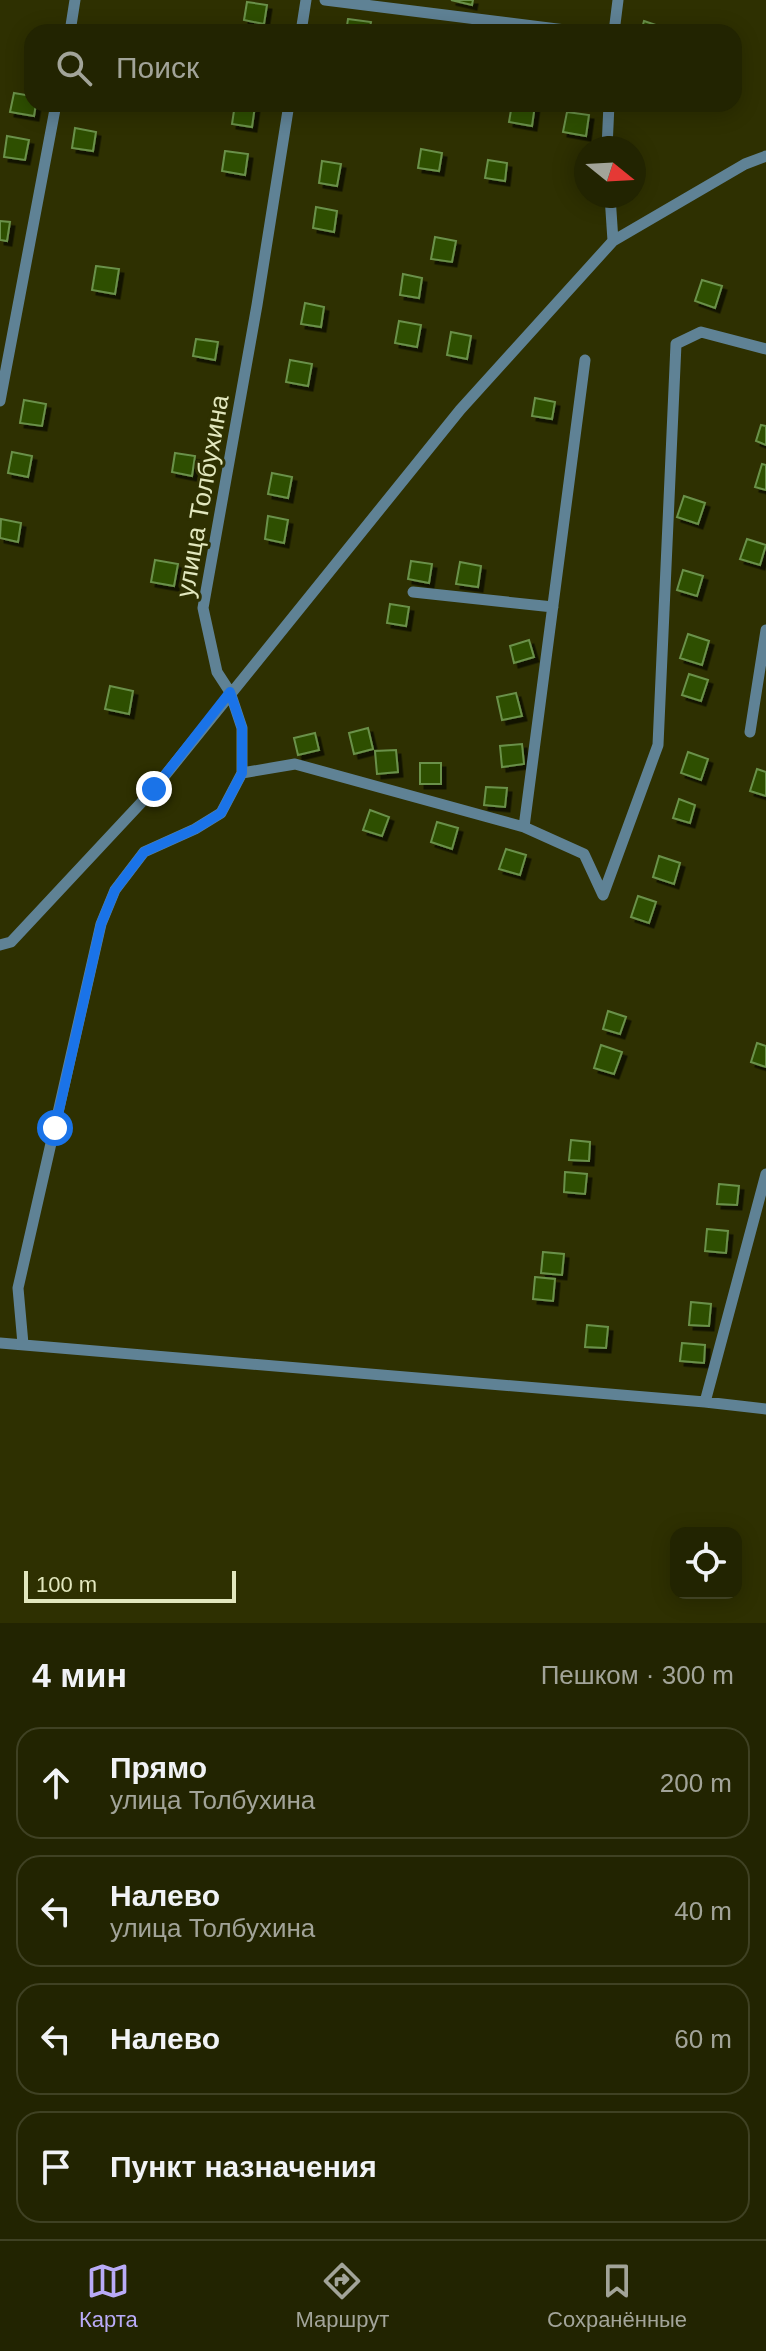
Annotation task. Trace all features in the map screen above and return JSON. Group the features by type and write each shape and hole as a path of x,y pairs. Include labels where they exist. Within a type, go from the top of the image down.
{"street":[{"path":"71,24 75,0"},
{"path":"302,24 306,0"},
{"path":"325,0 517,24"},
{"path":"615,24 618,0"},
{"path":"0,401 54,112"},
{"name":"улица Толбухина","path":"23,1344 18,1288 101,924 115,890 144,852 195,829 221,813 242,773 242,728 230,692 217,672 203,608 288,112"},
{"path":"608,136 609,112"},
{"path":"0,945 11,942 154,789 460,410 613,241 745,164 766,156"},
{"path":"611,208 613,241"},
{"path":"242,773 295,764 524,827 584,854 603,895 658,745 676,344 701,332 766,349"},
{"path":"524,827 585,360"},
{"path":"413,592 553,607"},
{"path":"750,732 766,630"},
{"path":"705,1402 766,1174"},
{"path":"0,1343 766,1409"}],"building":[{"path":"451,0 473,0 472,5"},
{"path":"247,2 267,5 264,24 244,20"},
{"path":"348,19 371,22 371,24 347,24"},
{"path":"14,93 24,95 24,112 35,112 34,116 10,112"},
{"path":"234,112 254,112 252,127 232,124"},
{"path":"511,112 534,112 532,126 509,122"},
{"path":"567,112 589,115 586,136 563,132"},
{"path":"75,128 96,132 93,151 72,148"},
{"path":"7,136 29,140 25,160 4,157"},
{"path":"421,149 442,153 439,171 418,168"},
{"path":"225,151 248,154 245,175 222,171"},
{"path":"488,160 507,163 505,181 485,178"},
{"path":"322,161 341,164 337,186 319,183"},
{"path":"316,207 337,211 334,232 313,228"},
{"path":"0,221 10,222 7,241 0,240"},
{"path":"435,237 456,241 452,262 431,259"},
{"path":"96,266 119,269 115,294 92,290"},
{"path":"403,274 422,278 419,298 400,295"},
{"path":"702,280 722,286 715,308 695,301"},
{"path":"305,303 324,307 321,327 301,324"},
{"path":"399,321 421,325 417,347 395,343"},
{"path":"451,332 471,336 467,359 447,355"},
{"path":"196,339 218,342 215,360 193,356"},
{"path":"290,360 312,364 308,386 286,382"},
{"path":"535,398 555,402 552,419 532,416"},
{"path":"24,400 46,404 42,426 20,423"},
{"path":"761,425 766,426 766,445 756,441"},
{"path":"12,452 32,456 28,477 8,473"},
{"path":"175,453 195,456 192,476 172,472"},
{"path":"762,464 766,465 766,490 755,487"},
{"path":"272,473 292,477 288,498 268,494"},
{"path":"684,496 705,503 698,524 677,517"},
{"path":"268,516 288,520 284,543 265,539"},
{"path":"1,519 21,523 18,542 0,538"},
{"path":"747,539 766,545 760,565 740,559"},
{"path":"155,560 178,564 174,586 151,582"},
{"path":"411,561 432,564 429,583 408,579"},
{"path":"460,562 481,566 478,587 456,584"},
{"path":"683,570 703,576 697,596 677,590"},
{"path":"390,604 409,607 406,626 387,623"},
{"path":"688,634 709,641 702,665 680,658"},
{"path":"529,640 534,657 514,663 510,646"},
{"path":"689,674 708,680 701,701 682,695"},
{"path":"110,686 133,691 129,714 105,709"},
{"path":"516,693 522,716 502,720 497,697"},
{"path":"368,728 373,749 354,754 349,733"},
{"path":"315,733 319,750 298,755 294,738"},
{"path":"522,744 524,764 502,767 500,746"},
{"path":"396,750 398,772 377,774 375,751"},
{"path":"688,752 708,759 701,780 681,773"},
{"path":"420,763 441,763 441,784 420,784"},
{"path":"757,769 766,772 766,796 750,791"},
{"path":"486,787 507,788 505,807 484,805"},
{"path":"679,799 695,805 690,823 673,818"},
{"path":"370,810 389,817 382,836 363,830"},
{"path":"437,822 458,828 452,849 431,842"},
{"path":"506,849 526,855 520,875 499,869"},
{"path":"659,856 680,863 674,884 653,877"},
{"path":"638,896 656,902 649,923 631,917"},
{"path":"608,1011 626,1017 620,1034 603,1029"},
{"path":"757,1043 766,1046 766,1067 751,1062"},
{"path":"601,1045 622,1052 614,1074 594,1068"},
{"path":"571,1140 590,1142 589,1161 569,1160"},
{"path":"565,1172 587,1174 585,1194 564,1192"},
{"path":"719,1184 739,1186 737,1205 717,1204"},
{"path":"707,1229 728,1231 726,1253 705,1251"},
{"path":"543,1252 564,1254 562,1275 541,1273"},
{"path":"535,1277 555,1279 553,1301 533,1299"},
{"path":"691,1302 711,1304 709,1326 689,1325"},
{"path":"587,1325 608,1327 606,1348 585,1347"},
{"path":"682,1343 705,1345 704,1363 680,1361"}],"route":[{"path":"55,1128 101,924 115,890 144,852 195,829 221,813 242,773 242,728 230,692 154,789"}]}
